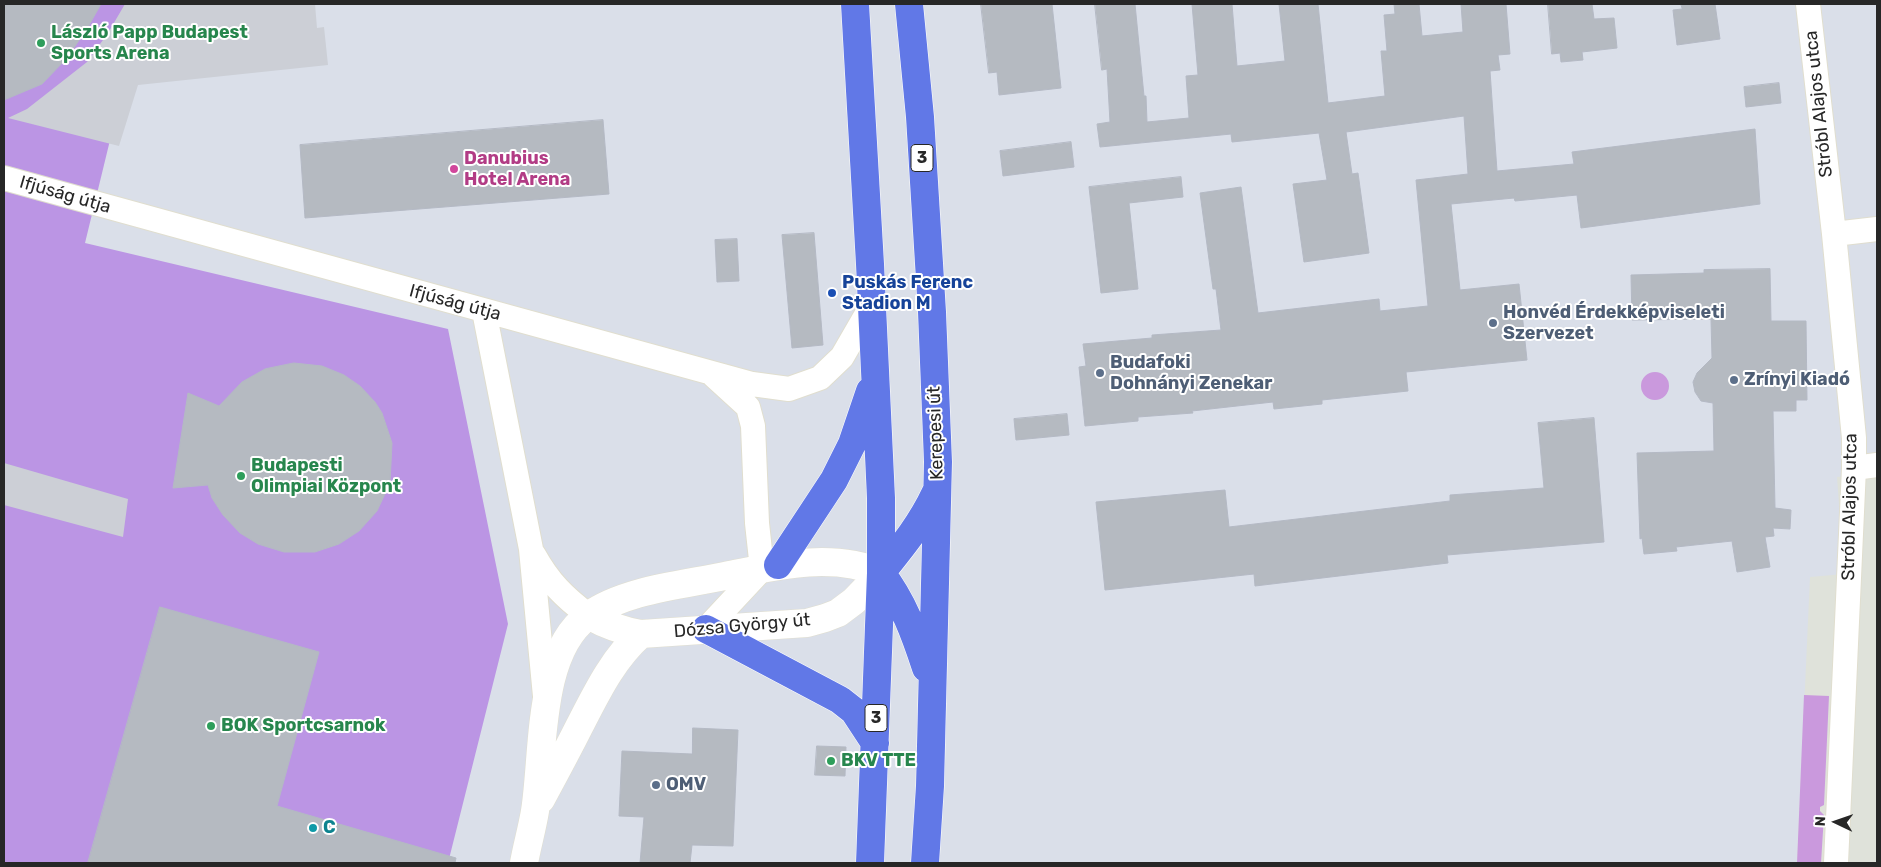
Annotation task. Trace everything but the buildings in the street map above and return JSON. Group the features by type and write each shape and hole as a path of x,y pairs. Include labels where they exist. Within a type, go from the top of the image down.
{"main road":[{"name":"3","path":"855,4 881,498 881,572 870,863"},
{"name":"Kerepesi út","path":"909,4 920,117 932,312 938,488 930,786 925,863"},
{"path":"770,567 834,480 852,444 875,378"},
{"path":"881,572 910,538 926,514 938,488"},
{"path":"524,863 535,811 546,707 551,678 559,654 570,633 588,616 609,605 636,595 770,567 836,563 870,568 881,572 893,588 902,605 916,639 933,691"},
{"name":"Dózsa György út","path":"588,616 605,625 623,631 642,634 807,623 838,613 854,601 881,572"},
{"path":"706,629 840,700 854,711 875,744"},
{"path":"535,811 618,658 629,644 642,634"}],"street":[{"name":"Stróbl Alajos utca","path":"1808,4 1834,234 1854,438 1866,467 1836,863"},
{"name":"Ifjúság útja","path":"4,178 752,384 788,389 820,378 842,357 872,305"},
{"path":"1834,234 1877,229"},
{"path":"484,311 531,549 546,707"},
{"path":"706,629 770,567 757,523 753,426 748,406 711,373"},
{"path":"531,549 545,574 555,587 588,616"}],"shaded area":[{"name":"Budapesti Olimpiai Központ","path":"4,4 178,4 112,132 85,243 448,329 508,624 448,863 4,863"},
{"path":"125,4 315,4 317,28 324,27 328,65 138,85 119,146 8,118 27,109 87,62 108,33"},
{"path":"1655,372 1665,376 1669,386 1665,396 1655,400 1645,396 1641,386 1645,376"},
{"path":"4,463 128,499 123,537 4,505"},
{"path":"1877,472 1877,863 1797,863 1810,577 1844,574 1837,477"},
{"path":"1804,695 1829,696 1824,805 1820,807 1820,811 1824,815 1821,863 1797,863"}],"place":[{"name":"László Papp Budapest Sports Arena","path":"41,43"},
{"name":"Danubius Hotel Arena","path":"454,169"},
{"name":"Puskás Ferenc Stadion M","path":"832,293"},
{"name":"Honvéd Érdekképviseleti Szervezet","path":"1493,323"},
{"name":"Budafoki Dohnányi Zenekar","path":"1100,373"},
{"name":"Zrínyi Kiadó","path":"1734,380"},
{"name":"Budapesti Olimpiai Központ","path":"241,476"},
{"name":"BOK Sportcsarnok","path":"211,726"},
{"name":"BKV TTE","path":"831,761"},
{"name":"OMV","path":"656,785"},
{"name":"C","path":"313,828"}]}
